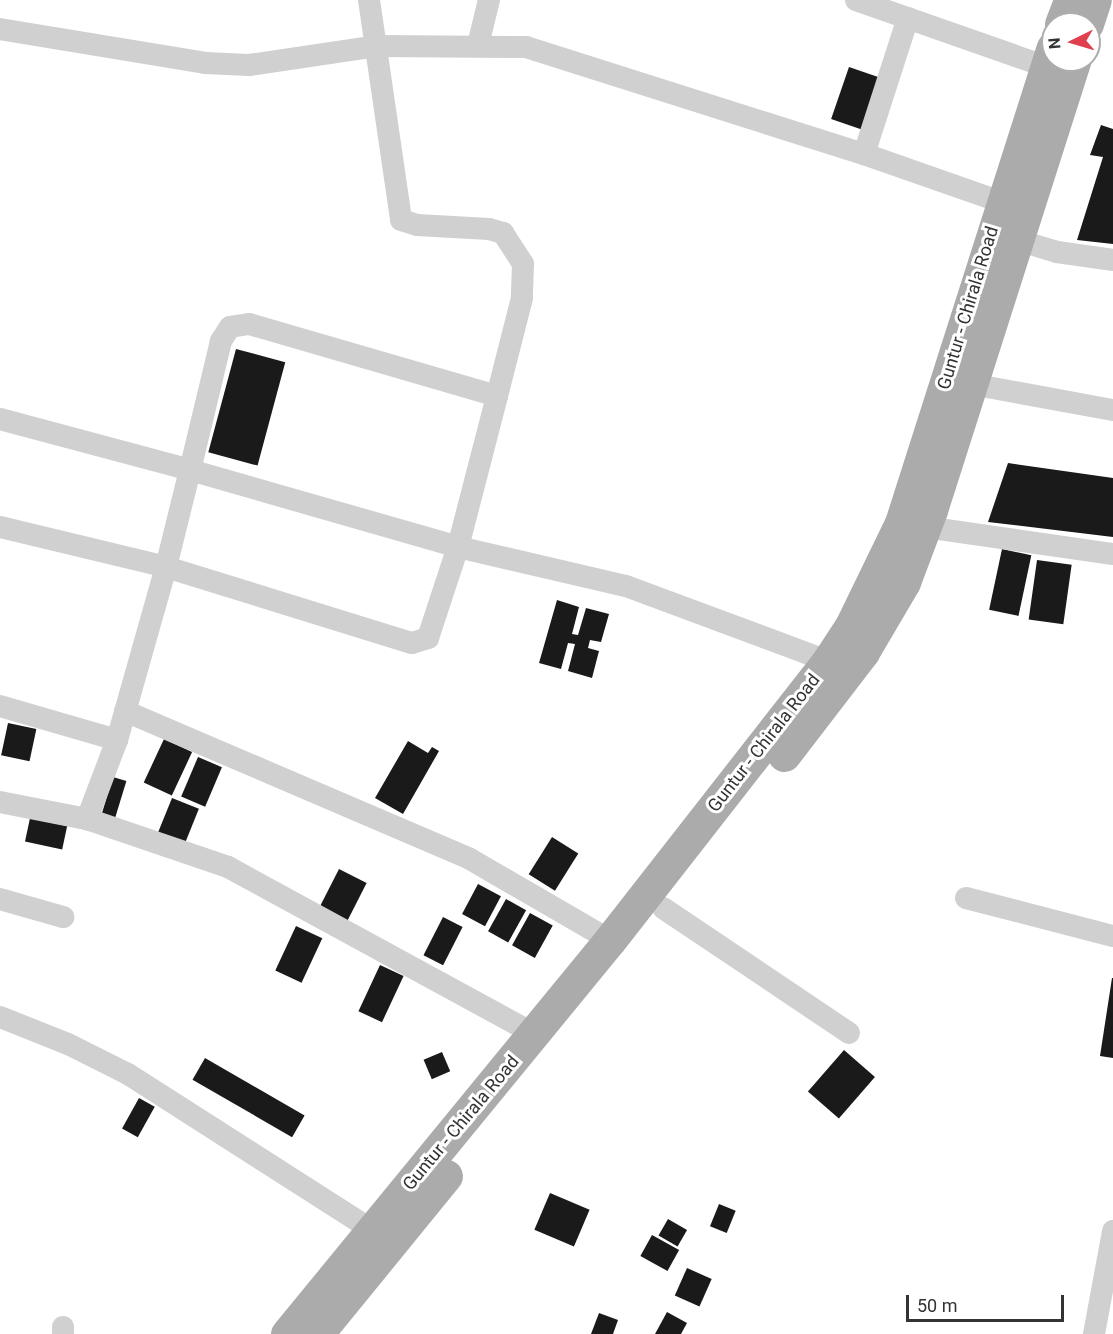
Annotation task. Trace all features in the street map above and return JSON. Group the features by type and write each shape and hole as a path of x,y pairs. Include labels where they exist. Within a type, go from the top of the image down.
{"main road":[{"name":"Guntur - Chirala Road","path":"287,1334 610,940 828,661 875,582 901,523 1053,72"},
{"name":"Guntur - Chirala Road","path":"317,1334 663,908 863,652 904,582 925,527 971,384 1002,225"}],"street":[{"path":"0,527 166,567 412,643 428,638 458,547 524,290 523,264 503,233 489,229 417,225 401,220 369,0"},
{"path":"478,45 489,0"},
{"path":"856,0 1041,53"},
{"path":"864,154 896,10"},
{"path":"0,29 227,64 249,65 377,46 514,45 568,58 864,154 1057,252 1113,260"},
{"path":"87,819 117,740 166,567 221,341 230,327 239,324 497,396"},
{"path":"971,384 1113,410"},
{"path":"0,419 190,470 458,547 626,586 828,661"},
{"path":"925,527 1113,554"},
{"path":"0,706 117,740"},
{"path":"124,711 470,859 610,940"},
{"path":"0,802 87,819 228,867 534,1034"},
{"path":"966,898 1113,936"},
{"path":"0,899 63,917"},
{"path":"663,908 849,1033"},
{"path":"0,1017 68,1044 128,1074 372,1230"},
{"path":"1094,1334 1113,1231"}],"building":[{"path":"849,67 884,79 866,131 831,119"},
{"path":"1101,125 1113,129 1113,244 1077,240 1103,157 1090,155"},
{"path":"236,349 285,362 258,466 208,452"},
{"path":"1008,463 1113,478 1113,537 988,522"},
{"path":"1002,549 1031,555 1018,616 989,610"},
{"path":"1037,560 1072,565 1063,624 1029,619"},
{"path":"557,600 579,607 572,634 578,635 586,608 609,614 601,642 590,640 588,648 599,651 592,678 568,671 575,644 568,643 561,669 539,663"},
{"path":"8,723 36,729 30,761 1,755"},
{"path":"164,739 192,752 172,796 144,783"},
{"path":"408,741 428,753 432,747 439,751 403,814 375,798"},
{"path":"198,757 222,767 205,807 181,797"},
{"path":"113,777 126,781 114,820 101,816"},
{"path":"172,798 199,809 183,849 156,838"},
{"path":"30,818 67,826 62,849 25,841"},
{"path":"552,837 578,853 555,891 529,874"},
{"path":"339,869 367,883 347,922 319,908"},
{"path":"478,884 501,896 485,926 462,914"},
{"path":"506,899 526,910 508,943 488,931"},
{"path":"530,913 553,926 535,958 512,945"},
{"path":"443,917 463,927 443,965 423,955"},
{"path":"296,926 322,938 302,983 275,970"},
{"path":"380,965 404,976 382,1022 358,1011"},
{"path":"1113,978 1113,1058 1100,1056"},
{"path":"844,1050 875,1077 839,1118 808,1092"},
{"path":"442,1052 450,1071 432,1079 424,1060"},
{"path":"205,1058 305,1116 292,1137 192,1080"},
{"path":"139,1098 155,1107 138,1137 122,1129"},
{"path":"550,1193 590,1210 574,1247 534,1230"},
{"path":"719,1204 736,1211 727,1233 710,1226"},
{"path":"668,1219 687,1230 678,1246 658,1235"},
{"path":"652,1235 679,1250 667,1271 640,1256"},
{"path":"687,1268 712,1279 699,1306 675,1295"},
{"path":"667,1312 687,1323 681,1334 655,1334"},
{"path":"599,1313 618,1320 613,1334 591,1334"}]}
